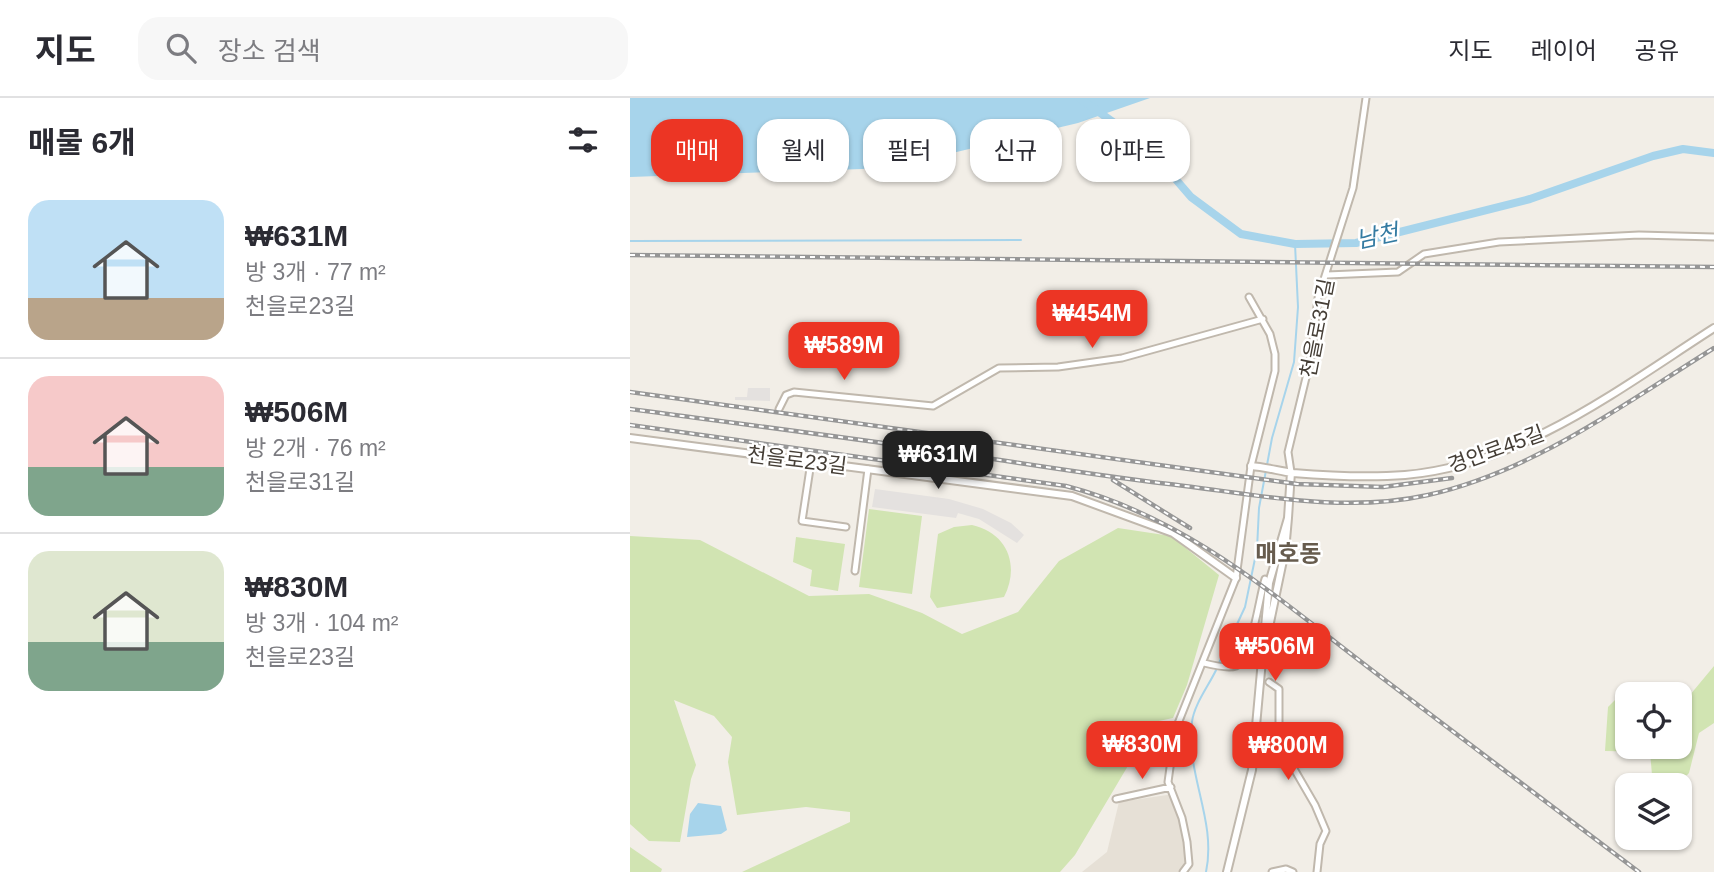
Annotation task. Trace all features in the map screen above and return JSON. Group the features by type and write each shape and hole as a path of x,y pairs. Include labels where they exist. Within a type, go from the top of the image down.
{"street":[{"name":"천을로31길","path":"1227,872 1252,770 1264,651 1285,551 1288,452 1311,357 1320,288 1327,275 1360,153 1366,98"},
{"path":"1327,275 1398,272 1424,254 1499,242 1639,235 1714,237"},
{"path":"1184,872 1189,864 1187,842 1168,782 1175,731 1206,664 1236,578 1254,466 1275,371 1275,354 1263,319 1249,297"},
{"path":"779,409 786,395 794,391 930,406 999,368 1058,367 1122,358 1263,319"},
{"name":"경안로45길","path":"1254,466 1343,477 1403,475 1451,468 1494,454 1575,417 1714,328"},
{"name":"천을로23길","path":"630,438 1072,496 1172,533 1236,578"},
{"path":"811,462 802,521 846,527"},
{"path":"855,571 869,469"},
{"path":"1206,664 1232,668 1240,663 1251,639 1265,579"},
{"path":"1269,682 1279,689 1279,723 1286,755 1315,805 1326,831 1320,844 1317,872"},
{"path":"1116,799 1171,787"},
{"path":"1272,872 1286,869 1293,872"}],"shaded area":[{"path":"748,388 770,388 770,401 735,400 735,397 747,397"},
{"path":"875,489 949,499 983,509 1011,523 1024,535 1017,543 979,519 958,513 956,518 872,507"},
{"path":"1174,794 1188,859 1181,872 1082,872 1107,852 1119,802"}],"green space":[{"path":"869,509 922,516 912,594 859,587"},
{"path":"972,525 994,535 1008,552 1011,574 1004,597 937,608 930,597 938,534 954,527"},
{"path":"1118,528 1171,536 1219,575 1187,685 1173,718 1154,722 1075,855 1060,872 742,872 850,822 850,812 806,807 737,815 728,762 732,737 714,716 674,700 696,765 680,842 649,841 630,824 630,536 700,540 809,596 869,594 922,613 962,634 1018,612 1059,561"},
{"path":"796,537 845,544 838,591 810,586 812,570 793,562"},
{"path":"1714,666 1714,723 1699,733 1689,773 1652,773 1651,759 1692,759 1692,693"},
{"path":"1615,700 1615,751 1605,751 1608,707"},
{"path":"630,847 662,869 661,872 630,872"}],"water":[{"path":"630,98 1150,98 1090,119 1076,119 1076,123 1062,127 1062,119 970,119 970,149 956,152 956,119 863,119 863,169 849,169 849,119 757,119 757,173 743,173 743,119 651,119 651,176 630,177"},
{"path":"698,803 721,806 727,830 721,834 687,837 690,814"}],"waterway":[{"name":"남천","path":"1079,98 1147,146 1191,197 1241,234 1295,244 1356,243 1530,199 1653,156 1683,149 1714,153"},
{"path":"630,241 1021,240"},
{"path":"1219,663 1245,607 1257,549 1259,508 1272,438 1294,362 1298,307 1295,244"},
{"path":"1206,872 1207,834 1193,760 1192,722 1199,701 1217,668"}],"railway":[{"path":"630,255 1714,267"},
{"path":"630,409 1266,497 1363,503 1428,495 1505,470 1577,434 1714,348"},
{"path":"630,392 1297,484 1383,487 1452,478"},
{"path":"630,425 1066,486 1111,500 1153,518 1268,590 1639,872"},
{"path":"1113,480 1190,528"}],"district":[{"name":"매호동","path":"1288,553"}]}
